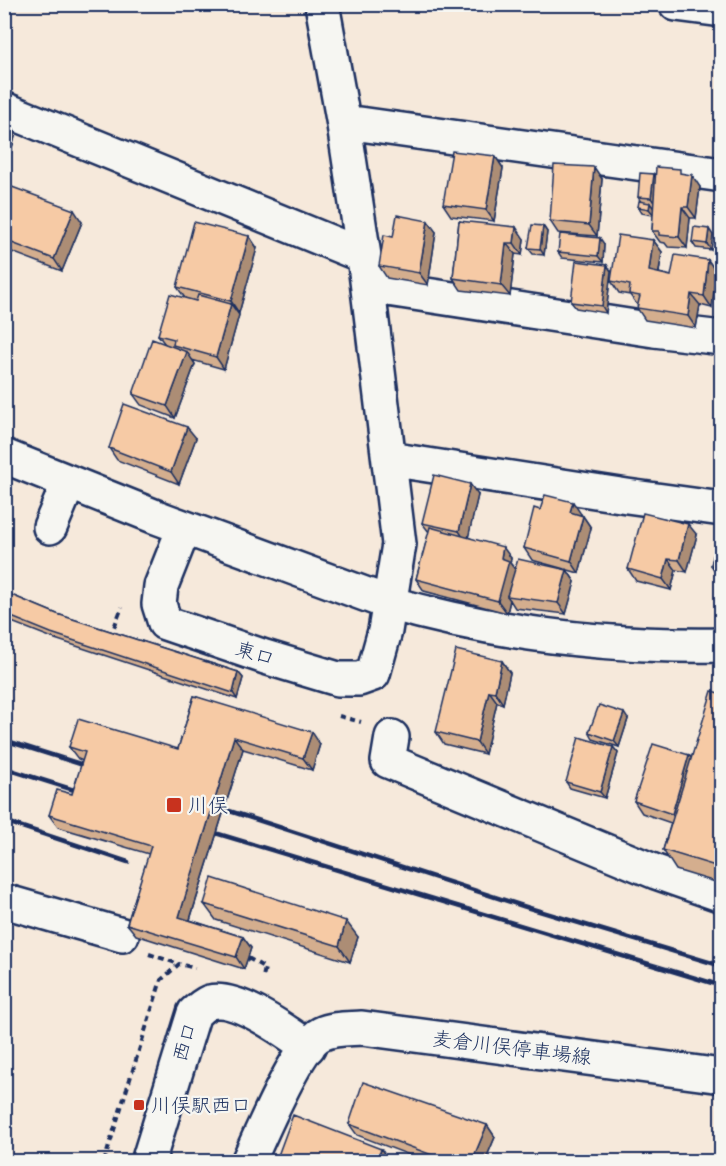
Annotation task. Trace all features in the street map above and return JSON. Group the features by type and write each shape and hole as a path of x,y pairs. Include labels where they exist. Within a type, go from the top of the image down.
{"street":[{"path":"322,4 344,125 366,271 399,544 389,603"},
{"path":"676,4 722,10"},
{"path":"4,109 366,271 643,328 722,338"},
{"path":"344,125 360,124 722,176"},
{"path":"4,456 184,528 389,603 428,614 528,634 660,646 722,645"},
{"path":"389,459 627,496 722,508"},
{"path":"50,527 69,482"},
{"name":"東口","path":"184,528 161,586 159,604 165,623 338,679 359,679 373,674 385,631 389,603"},
{"path":"392,738 388,760 394,763 656,872 722,895"},
{"path":"4,901 122,935"},
{"name":"西口","path":"148,1161 194,1013 209,1002 230,1003 262,1016 308,1047"},
{"name":"麦倉川俣停車場線","path":"308,1047 320,1034 362,1028 722,1076"},
{"path":"248,1161 283,1085 308,1047"}],"path":[{"path":"248,958 265,968 261,986"}],"building":[{"path":"4,125 12,127 5,149 4,149"},
{"path":"452,151 495,156 486,210 443,204"},
{"path":"554,165 594,167 589,225 550,221"},
{"path":"656,167 680,169 680,173 692,175 688,207 682,207 679,237 659,235 659,231 652,231"},
{"path":"640,173 654,174 651,198 638,197"},
{"path":"4,184 74,210 54,259 4,240"},
{"path":"639,201 650,203 649,209 638,207"},
{"path":"397,215 428,221 419,273 379,266 384,235 393,237"},
{"path":"459,221 516,227 514,243 506,243 501,285 453,278"},
{"path":"194,222 249,236 231,301 177,287"},
{"path":"532,225 543,226 540,249 528,248"},
{"path":"694,227 709,229 707,244 692,242"},
{"path":"560,234 600,238 598,256 558,252"},
{"path":"618,235 653,240 649,271 671,276 675,255 708,260 704,296 691,294 688,316 637,308 640,296 629,294 630,285 611,281"},
{"path":"576,261 607,265 602,306 571,302"},
{"path":"170,294 196,301 198,295 231,304 216,357 173,345 174,339 158,335"},
{"path":"152,339 187,352 167,406 133,394"},
{"path":"124,404 187,427 171,472 109,448"},
{"path":"434,475 470,484 459,531 422,523"},
{"path":"545,495 573,502 570,512 583,516 571,561 524,548 534,508 540,510"},
{"path":"643,513 688,524 679,560 668,559 663,579 628,569"},
{"path":"722,523 722,568 711,565"},
{"path":"430,527 503,547 501,558 509,561 498,601 416,579"},
{"path":"518,559 567,570 558,603 507,596"},
{"path":"4,592 57,614 238,672 233,693 51,633 4,614"},
{"path":"456,650 502,661 495,692 489,691 477,742 436,732"},
{"path":"712,691 722,694 722,868 663,850"},
{"path":"194,696 312,732 303,758 234,737 179,917 243,937 236,957 127,924 151,846 49,815 57,790 72,794 85,752 69,747 78,719 178,749"},
{"path":"599,705 624,713 614,741 589,732"},
{"path":"579,737 613,747 600,792 566,782"},
{"path":"653,744 689,755 672,814 634,801"},
{"path":"212,878 346,921 339,946 204,904"},
{"path":"363,1082 487,1125 472,1161 448,1161 349,1124"},
{"path":"293,1115 381,1149 378,1159 360,1154 357,1161 276,1161"}],"railway":[{"path":"4,740 96,769"},
{"path":"4,768 90,795"},
{"path":"208,804 526,907 722,966"},
{"path":"4,821 128,862"},
{"path":"202,829 722,986"}],"place":[{"name":"川俣","path":"174,805"},
{"name":"川俣駅西口","path":"139,1105"}]}
